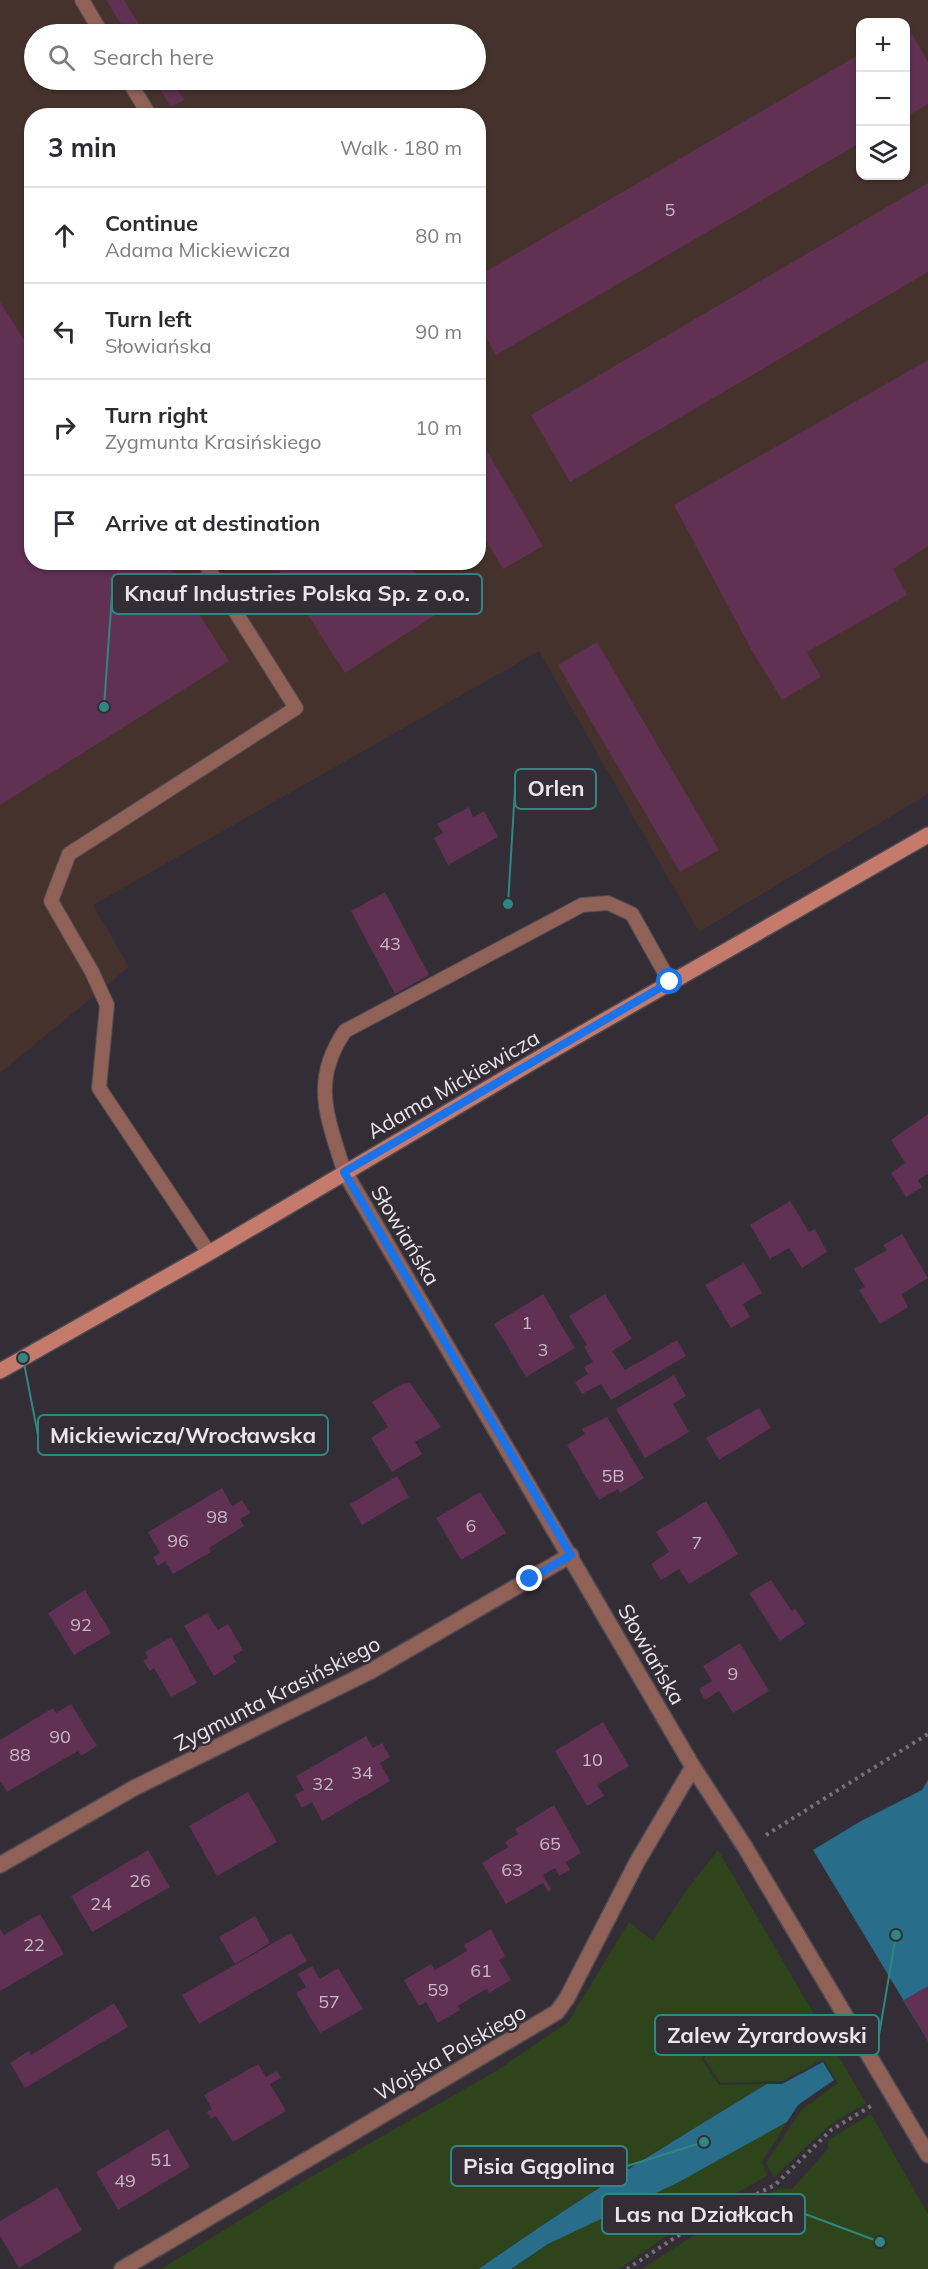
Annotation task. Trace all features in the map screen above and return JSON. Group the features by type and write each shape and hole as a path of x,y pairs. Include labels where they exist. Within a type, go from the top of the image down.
{"street":[{"name":"Adama Mickiewicza","path":"0,1371 209,1253 670,982 928,835"},
{"name":"Słowiańska","path":"344,1172 571,1555 693,1767 745,1847 928,2155"},
{"name":"Zygmunta Krasińskiego","path":"0,1865 134,1788 371,1671 571,1555"},
{"name":"Wojska Polskiego","path":"122,2269 557,2012 567,1998 637,1862 693,1767"}],"lane":[{"path":"82,0 96,24"},
{"path":"134,90 145,108"},
{"path":"209,570 296,708 69,854 51,901 92,972 106,1005 99,1088 209,1253"},
{"path":"344,1172 327,1117 323,1087 330,1052 345,1031 582,905 608,903 632,914 670,982"}],"path":[{"path":"763,1837 928,1734"},
{"path":"627,2269 699,2222 775,2185 831,2130 873,2104"}],"shaded area":[{"path":"0,0 928,0 928,794 699,932 539,651 93,905 129,967 0,1073"}],"green space":[{"path":"718,1850 866,2103 830,2125 774,2177 766,2163 802,2109 838,2083 823,2059 782,2081 720,2083 704,2058 738,2014 701,2058 719,2085 767,2084 656,2151 546,2222 479,2269 161,2269 297,2185 496,2071 568,2022 629,1922 653,1941 688,1888"},
{"path":"871,2114 928,2214 928,2269 642,2269 711,2224 781,2188 792,2189 828,2149 828,2140"},
{"path":"787,2122 762,2162 767,2176 697,2215 619,2269 511,2269 548,2244"}],"water":[{"path":"928,1780 928,2041 813,1850 861,1821 922,1790"},
{"path":"823,2062 834,2080 798,2105 787,2122 677,2183 548,2244 511,2269 479,2269 621,2174 767,2084 782,2084"}],"building":[{"path":"106,0 124,0 139,24 121,24"},
{"path":"910,30 928,62 928,104 910,115"},
{"path":"856,56 856,145 496,355 486,338 486,271"},
{"path":"160,90 178,90 184,100 171,107"},
{"path":"928,183 928,272 570,482 531,415"},
{"path":"0,302 24,340 24,570 171,570 229,661 0,805"},
{"path":"928,360 928,546 893,569 907,595 807,652 821,677 782,700 751,649 674,505"},
{"path":"486,450 543,546 503,569 486,540"},
{"path":"279,570 413,570 440,612 345,673"},
{"path":"597,642 719,850 680,872 558,665"},
{"path":"469,807 473,817 484,811 498,837 448,865 434,838 443,833 437,824"},
{"path":"385,892 429,975 395,994 351,911"},
{"path":"928,1114 928,1174 918,1180 922,1187 906,1197 891,1173 905,1163 891,1140"},
{"path":"790,1201 809,1232 815,1229 827,1252 802,1268 789,1248 770,1259 750,1225"},
{"path":"902,1234 928,1278 902,1294 908,1307 880,1324 859,1290 865,1287 854,1269 887,1250 883,1245"},
{"path":"744,1263 762,1293 743,1304 750,1317 731,1328 705,1285"},
{"path":"543,1294 575,1348 526,1377 494,1324"},
{"path":"605,1294 632,1339 612,1351 625,1370 677,1340 686,1356 611,1400 601,1384 582,1394 575,1382 588,1374 584,1367 593,1362 584,1347 587,1345 569,1316"},
{"path":"674,1375 686,1396 673,1404 689,1432 645,1458 616,1409"},
{"path":"410,1383 441,1427 415,1442 422,1454 392,1472 371,1438 388,1427 372,1402 402,1384"},
{"path":"759,1408 771,1428 719,1460 706,1438"},
{"path":"607,1417 644,1478 620,1493 618,1489 599,1500 567,1445 585,1434 582,1429"},
{"path":"397,1476 409,1497 362,1525 350,1504"},
{"path":"222,1488 232,1506 242,1500 250,1513 240,1519 244,1526 209,1548 211,1552 173,1574 165,1561 158,1566 153,1557 160,1553 148,1532"},
{"path":"480,1492 506,1533 461,1560 436,1518"},
{"path":"706,1501 738,1554 689,1584 679,1569 661,1580 651,1564 669,1552 656,1532"},
{"path":"771,1580 792,1611 795,1608 805,1624 780,1641 749,1593"},
{"path":"85,1590 111,1633 74,1655 48,1613"},
{"path":"207,1613 218,1630 228,1624 243,1650 233,1656 236,1662 214,1676 184,1626"},
{"path":"171,1637 197,1683 171,1697 154,1668 150,1671 143,1661 148,1658 145,1652"},
{"path":"740,1643 769,1691 733,1713 719,1691 705,1700 699,1689 712,1681 703,1666"},
{"path":"71,1704 97,1746 81,1756 78,1751 7,1792 0,1781 0,1740 53,1708 56,1713"},
{"path":"603,1722 629,1766 597,1785 604,1796 587,1806 555,1751"},
{"path":"366,1736 373,1748 382,1743 390,1757 380,1763 390,1781 322,1821 312,1802 302,1808 295,1795 304,1790 296,1776"},
{"path":"248,1792 277,1842 217,1876 189,1826"},
{"path":"554,1805 581,1853 566,1862 570,1870 559,1876 555,1868 543,1875 551,1889 548,1892 543,1883 506,1904 482,1863 508,1847 505,1842 518,1834 515,1829"},
{"path":"148,1850 170,1887 92,1932 71,1896"},
{"path":"40,1914 64,1954 0,1991 0,1929 4,1935"},
{"path":"255,1916 270,1943 235,1964 219,1937"},
{"path":"491,1929 505,1956 499,1960 511,1980 489,1993 487,1989 472,1997 458,2006 460,2010 438,2023 426,2002 419,2006 404,1980 431,1964 435,1970 467,1951 464,1945"},
{"path":"291,1933 307,1961 199,2024 182,1995"},
{"path":"312,1966 320,1979 338,1968 363,2009 320,2033 296,1993 306,1987 298,1974"},
{"path":"928,1986 928,2041 904,2000"},
{"path":"114,2003 128,2027 25,2088 10,2063 29,2051 31,2055"},
{"path":"258,2064 266,2077 277,2071 281,2078 270,2084 286,2111 233,2142 216,2116 211,2119 207,2112 212,2109 204,2095"},
{"path":"168,2129 190,2167 118,2210 96,2172"},
{"path":"57,2187 82,2230 19,2268 0,2236 0,2221"}],"place":[{"name":"Knauf Industries Polska Sp. z o.o.","path":"104,707"},
{"name":"Orlen","path":"508,904"},
{"name":"Mickiewicza/Wrocławska","path":"23,1358"},
{"name":"Zalew Żyrardowski","path":"896,1935"},
{"name":"Pisia Gągolina","path":"704,2142"},
{"name":"Las na Działkach","path":"880,2242"}],"route":[{"path":"530,1579 571,1555 344,1172 670,982"}]}
